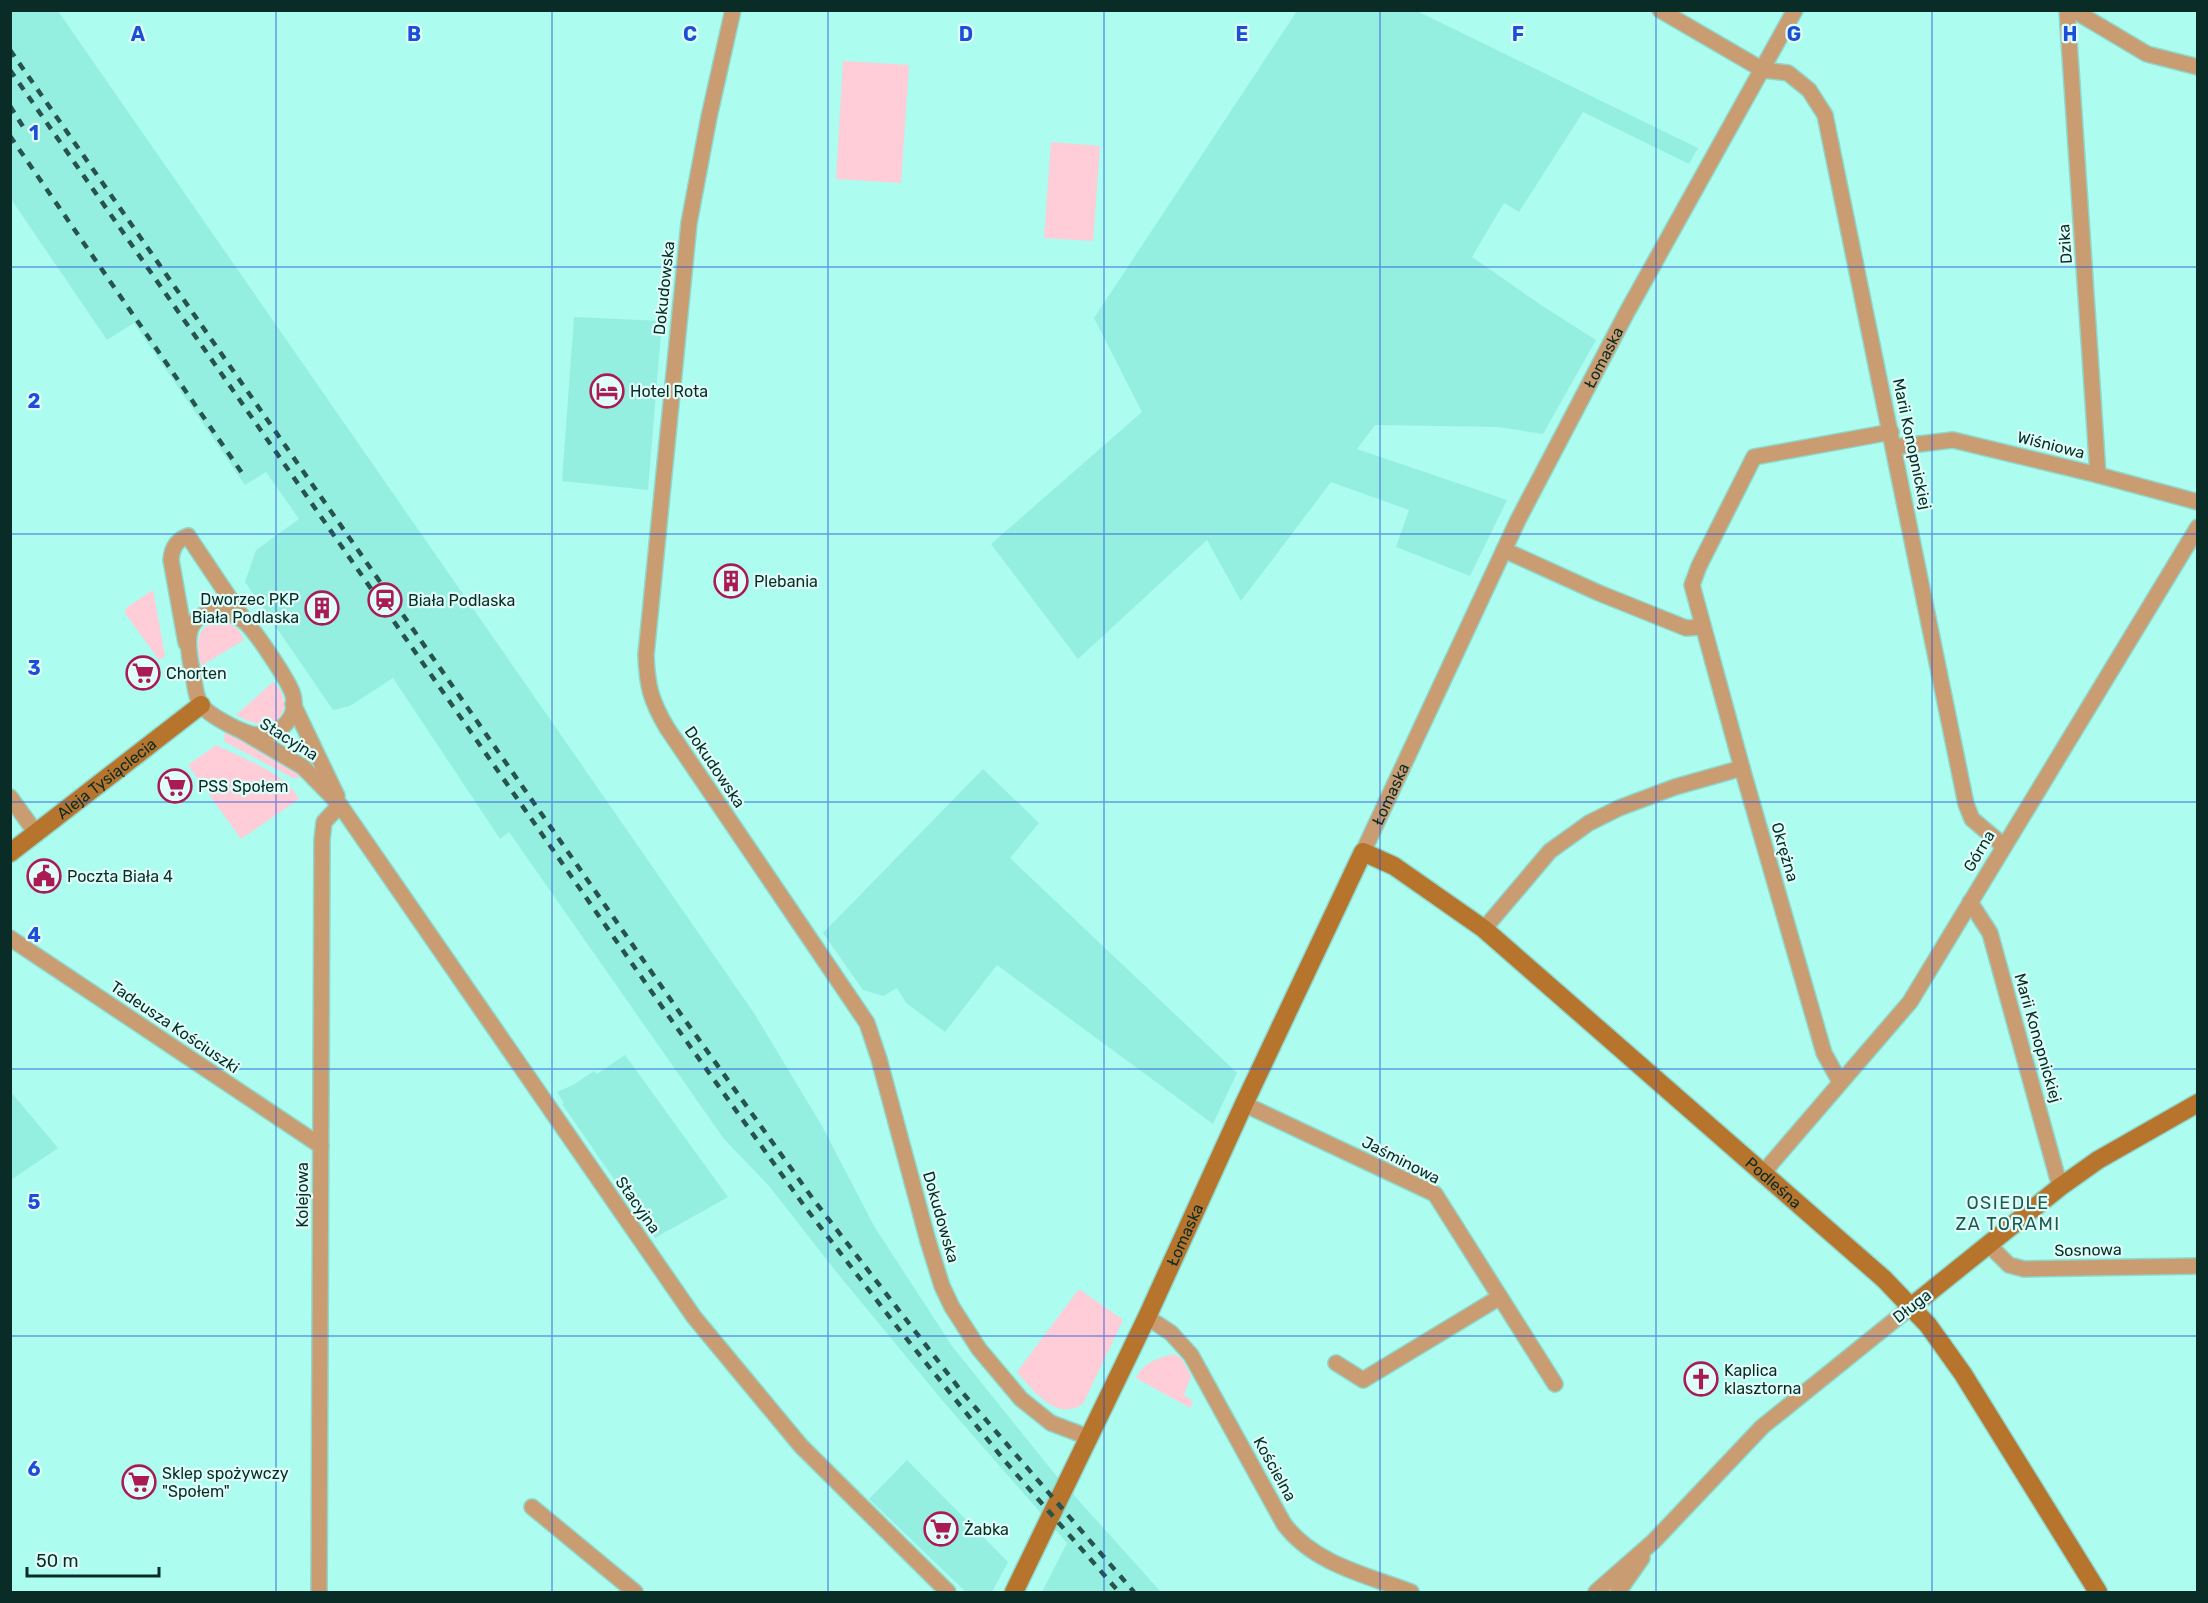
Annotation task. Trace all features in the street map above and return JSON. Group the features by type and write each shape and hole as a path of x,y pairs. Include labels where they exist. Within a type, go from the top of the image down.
{"street":[{"name":"Dokudowska","path":"733,10 709,117 689,223 646,655 648,689 656,710 667,728 867,1023 879,1059 928,1241 942,1286 952,1308 979,1349 1021,1399 1051,1424 1088,1437"},
{"name":"Marii Konopnickiej","path":"1660,10 1763,70 1788,73 1809,90 1825,114 1966,804 1972,819 1980,828 2004,846"},
{"name":"Łomaska","path":"1014,1593 1147,1317 1244,1104 1504,550 1628,312 1795,10"},
{"name":"Dzika","path":"2067,10 2098,475"},
{"path":"2073,10 2147,54 2198,67"},
{"name":"Wiśniowa","path":"1893,439 1953,440 2198,502"},
{"name":"Okrężna","path":"1840,1082 1824,1053 1692,585 1699,566 1754,457 1893,439"},
{"name":"Górna","path":"1763,1173 1910,1002 2198,527"},
{"path":"188,536 246,623 293,694 293,704 288,721 278,731 261,736 242,731 209,713 198,698 172,576 173,548 184,537 188,536"},
{"path":"1504,550 1599,593 1686,628 1703,627"},
{"path":"187,646 190,630 197,620 206,615 225,612 246,623"},
{"name":"Stacyjna","path":"293,704 333,784 340,805"},
{"name":"Aleja Tysiąclecia","path":"10,853 201,705"},
{"name":"Stacyjna","path":"242,731 303,767 340,805 694,1317 801,1446 948,1593"},
{"path":"1484,929 1550,851 1589,823 1619,808 1676,787 1742,768"},
{"path":"10,797 36,833"},
{"name":"Kolejowa","path":"319,1593 322,830 327,817 340,805"},
{"name":"Podleśna","path":"1363,852 1394,866 1484,929 1912,1306 1963,1374 2098,1593"},
{"name":"Marii Konopnickiej","path":"1970,902 1990,933 2060,1187"},
{"name":"Tadeusza Kościuszki","path":"10,939 321,1146"},
{"name":"Długa","path":"1596,1593 1654,1541 1762,1427 2060,1187 2118,1147 2198,1103"},
{"name":"Jaśminowa","path":"1244,1104 1435,1194 1554,1384"},
{"name":"Sosnowa","path":"1989,1245 2009,1265 2024,1269 2198,1266"},
{"path":"1336,1363 1363,1380 1500,1297"},
{"name":"Kościelna","path":"1147,1317 1176,1337 1191,1355 1284,1524 1294,1536 1322,1558 1411,1593"},
{"path":"532,1507 635,1593"},
{"name":"Długa","path":"1618,1593 1654,1541"}],"shaded area":[{"path":"10,11 58,11 754,1013 822,1126 874,1226 952,1346 1054,1473 1161,1592 1042,1592 1067,1543 942,1400 769,1186 724,1139 509,832 500,839 393,678 350,706 333,710 245,582 256,550 299,519 266,472 245,485 134,323 107,340 11,199"},
{"path":"1297,11 1417,11 1698,148 1689,164 1583,112 1519,212 1504,203 1472,257 1596,340 1543,434 1498,427 1375,425 1357,449 1507,500 1470,576 1396,547 1409,510 1331,482 1241,601 1207,540 1078,659 991,544 1142,412 1094,318"},
{"path":"843,61 909,65 901,183 836,179"},
{"path":"1051,142 1100,146 1093,241 1044,238"},
{"path":"574,317 662,321 648,490 562,481"},
{"path":"153,590 165,656 159,660 125,613 126,608"},
{"path":"224,621 238,629 244,640 201,666 198,642 202,630 214,623"},
{"path":"273,682 281,691 285,705 277,720 265,725 236,715"},
{"path":"225,731 289,764 301,778 293,778 224,741"},
{"path":"216,745 274,774 293,790 299,799 241,839 188,765"},
{"path":"983,769 1039,823 1010,858 1237,1073 1213,1124 997,965 945,1032 906,1003 897,988 883,996 863,990 823,933"},
{"path":"625,1055 728,1197 655,1238 562,1104 564,1103 557,1092 573,1085 594,1071 597,1074"},
{"path":"10,1091 58,1148 11,1180 10,1180"},
{"path":"1079,1289 1123,1320 1083,1404 1073,1409 1064,1409 1046,1402 1017,1372"},
{"path":"1174,1354 1182,1359 1191,1376 1184,1395 1193,1401 1190,1408 1136,1378 1147,1364"},
{"path":"907,1460 1008,1562 992,1592 966,1592 869,1499"}],"railway":[{"path":"10,50 680,1013 813,1199 962,1392 1134,1592"},
{"path":"10,70 672,1021 805,1207 1004,1460 1119,1592"},
{"path":"10,106 27,133"},
{"path":"10,136 242,473"}],"place":[{"name":"Hotel Rota","path":"607,391"},
{"name":"Plebania","path":"731,581"},
{"name":"Biała Podlaska","path":"385,600"},
{"name":"Dworzec PKP Biała Podlaska","path":"322,608"},
{"name":"Chorten","path":"143,673"},
{"name":"PSS Społem","path":"175,786"},
{"name":"Poczta Biała 4","path":"44,876"},
{"name":"Kaplica klasztorna","path":"1701,1379"},
{"name":"Sklep spożywczy \"Społem\"","path":"139,1482"},
{"name":"Żabka","path":"941,1529"}],"district":[{"name":"OSIEDLE ZA TORAMI","path":"2008,1213"}]}
